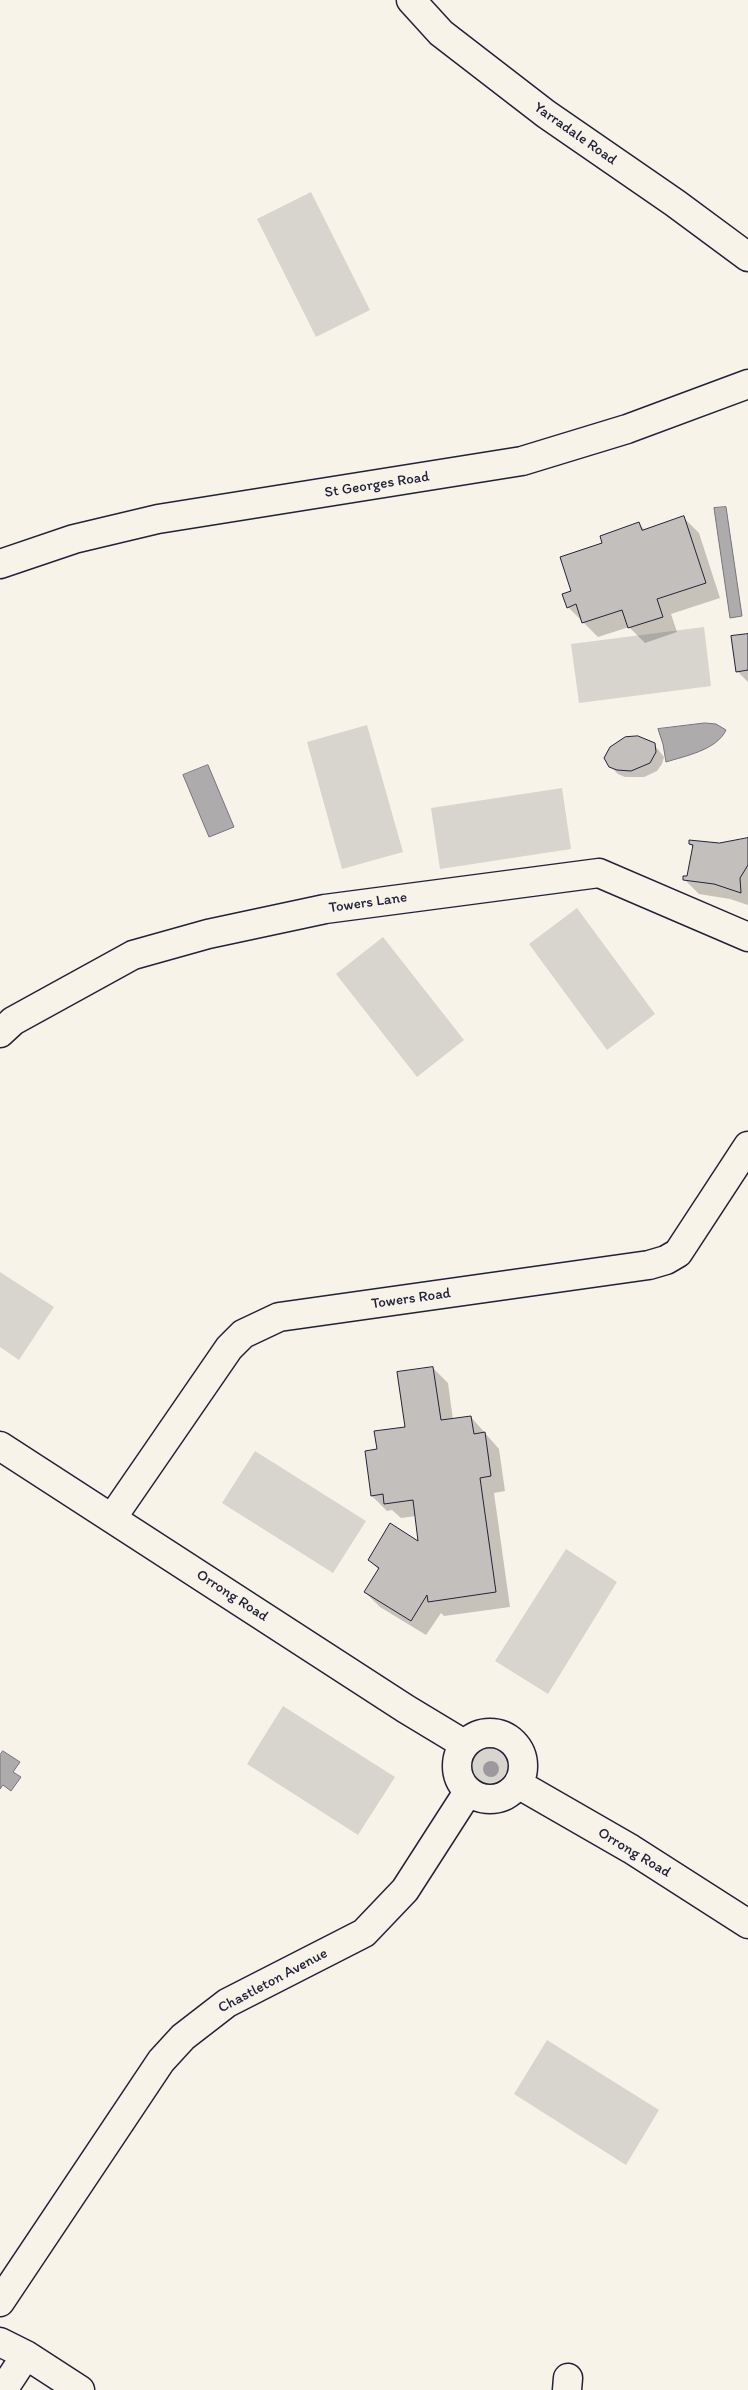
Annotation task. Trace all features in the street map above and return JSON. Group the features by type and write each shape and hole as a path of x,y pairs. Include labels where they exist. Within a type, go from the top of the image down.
{"street":[{"name":"Yarradale Road","path":"412,0 441,33 546,114 675,203 748,257"},
{"name":"St Georges Road","path":"0,564 74,539 158,518 522,461 627,429 748,384"},
{"name":"Towers Lane","path":"0,1033 13,1021 112,964 133,955 208,934 324,909 580,875 599,873 748,937"},
{"name":"Towers Road","path":"112,1518 229,1348 251,1330 278,1317 649,1265 666,1260 678,1253 692,1234 748,1146"},
{"name":"Orrong Road","path":"0,1446 406,1709 464,1744"},
{"path":"483,1733 505,1736 514,1742 523,1762 518,1784 504,1797 495,1799 486,1800 468,1792 461,1784 456,1764 464,1744 472,1737 483,1733"},
{"name":"Orrong Road","path":"518,1784 631,1849 748,1924"},
{"name":"Chastleton Avenue","path":"0,2302 161,2061 183,2037 227,2003 364,1933 405,1890 468,1792"},
{"path":"0,2342 26,2355 80,2390"},
{"path":"3,2390 26,2355"}],"shaded area":[{"path":"311,192 370,310 316,337 257,219"},
{"path":"726,507 742,616 730,618 714,508"},
{"path":"704,627 711,686 579,703 571,644"},
{"path":"705,723 716,724 726,730 716,743 691,755 666,762 658,729"},
{"path":"367,725 403,852 342,869 307,742"},
{"path":"208,765 234,827 209,837 183,775"},
{"path":"562,788 571,849 440,869 431,808"},
{"path":"577,908 655,1014 607,1050 529,944"},
{"path":"383,937 464,1040 417,1077 336,974"},
{"path":"0,1272 54,1307 19,1360 0,1347"},
{"path":"255,1451 366,1521 333,1573 222,1503"},
{"path":"566,1549 617,1582 548,1694 495,1661"},
{"path":"283,1706 395,1777 358,1835 247,1764"},
{"path":"489,1745 503,1750 508,1764 503,1778 489,1783 475,1778 470,1764 475,1750"},
{"path":"3,1751 20,1762 13,1772 21,1777 11,1791 3,1785 0,1789 0,1755"},
{"path":"547,2040 659,2110 626,2165 514,2094"}],"building":[{"path":"684,516 706,583 657,599 663,617 628,628 622,610 582,623 576,604 567,608 562,594 571,591 560,557 602,543 600,536 639,522 642,530"},
{"path":"748,634 748,670 736,672 731,636"},
{"path":"638,736 655,743 656,752 650,763 631,771 617,770 609,767 604,758 610,747 625,737"},
{"path":"748,838 748,865 740,878 741,893 714,884 683,880 683,876 687,876 693,845 689,844 689,840 719,843"},
{"path":"433,1367 441,1420 471,1416 474,1434 485,1432 491,1476 480,1478 496,1592 428,1602 427,1595 411,1621 364,1592 379,1568 368,1560 390,1523 418,1541 413,1500 384,1504 383,1494 371,1496 365,1451 377,1449 374,1431 405,1427 397,1372"}]}
